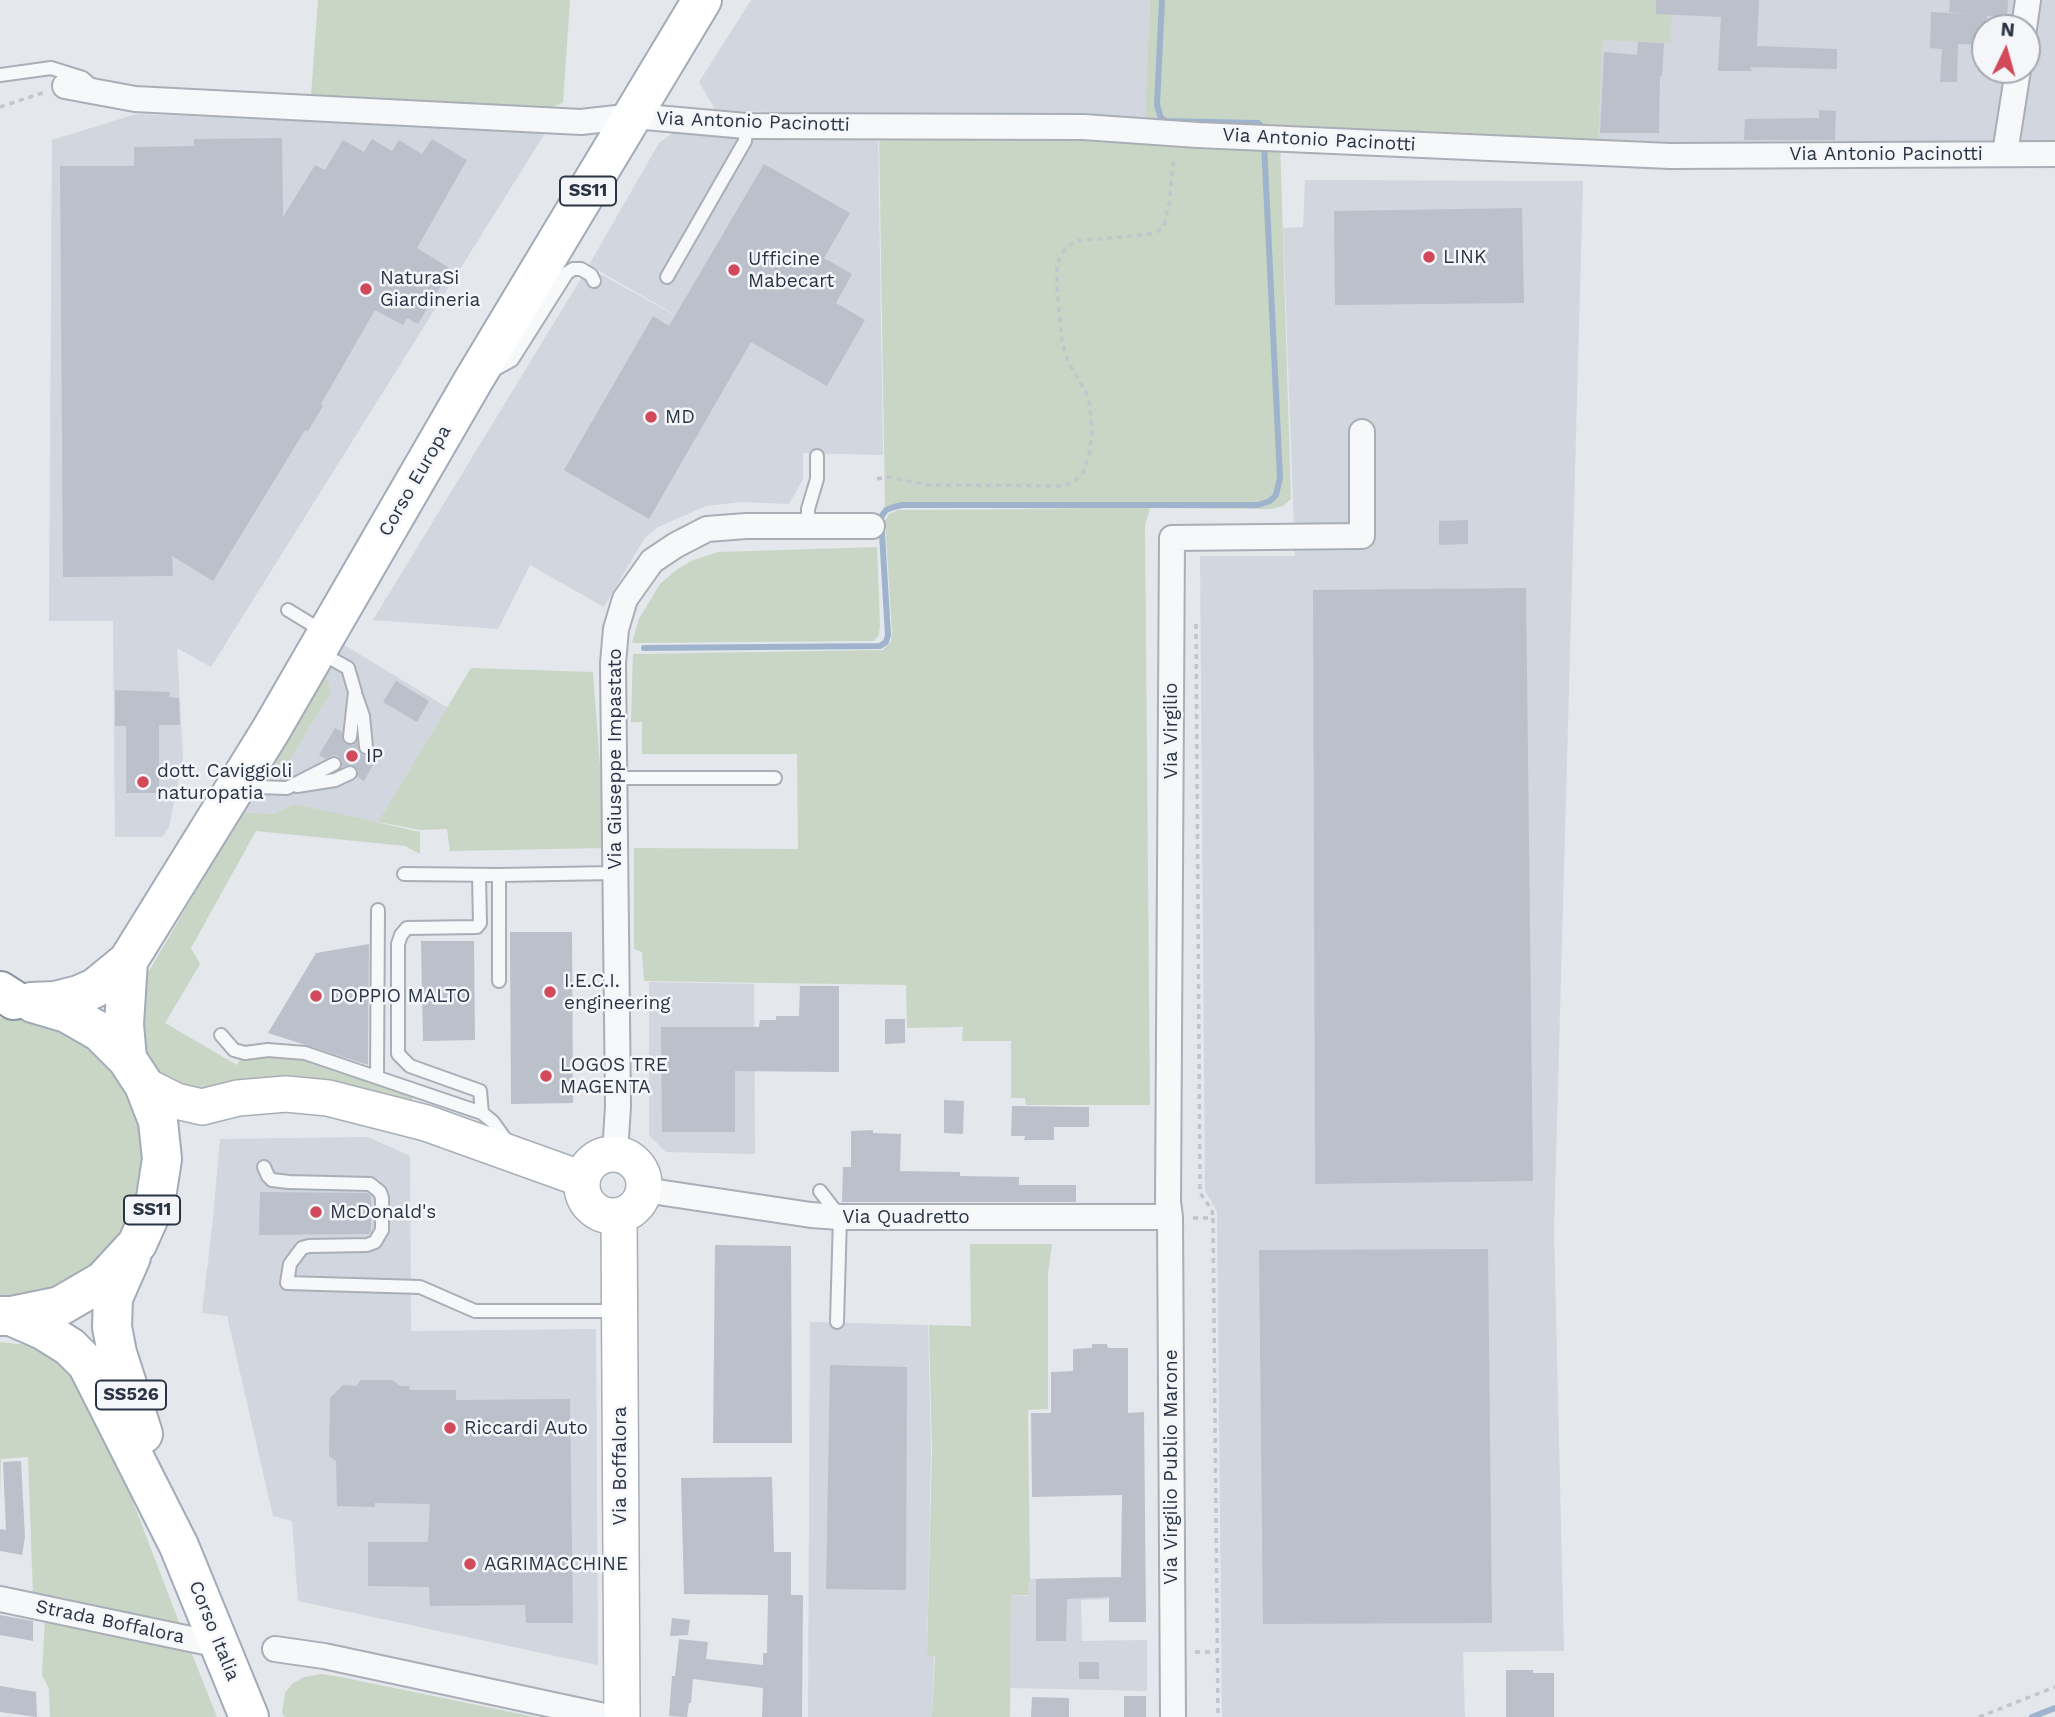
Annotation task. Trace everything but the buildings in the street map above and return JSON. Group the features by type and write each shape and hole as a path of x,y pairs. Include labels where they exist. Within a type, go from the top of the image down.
{"main road":[{"name":"Corso Europa","path":"11,999 55,1001 79,995 95,988 128,961 241,779 473,381 702,0"},
{"name":"Corso Europa","path":"5,1316 60,1306 103,1281 137,1244 156,1203 162,1159 158,1121 135,1072 124,1024 128,961"},
{"name":"Corso Europa","path":"11,999 67,1013 100,1032 135,1072"},
{"name":"SS526","path":"137,1244 113,1298 112,1327 117,1353 179,1546"},
{"name":"SS526","path":"5,1316 52,1336 87,1364 179,1546"},
{"name":"Corso Italia","path":"179,1546 249,1717"}],"street":[{"name":"Via Antonio Pacinotti","path":"2005,153 2016,84"},
{"name":"Via Antonio Pacinotti","path":"65,86 135,99 581,122 634,116 746,126 1083,127 1177,134 1670,156 2055,154"},
{"name":"Via Virgilio","path":"1170,1217 1168,1167 1172,538 1362,536 1362,432"},
{"name":"Via Giuseppe Impastato","path":"615,1154 618,1106 613,663 615,629 625,599 652,561 707,529 746,526 872,526"},
{"path":"135,1072 176,1101 202,1107 238,1098 286,1094 328,1098 426,1123 582,1179"},
{"path":"162,1159 173,1137 202,1107"},
{"path":"615,1154 631,1160 639,1168 644,1190 634,1209 619,1216 607,1216 590,1208 582,1191 582,1179 587,1167 596,1158 615,1154"},
{"name":"Via Quadretto","path":"644,1190 840,1217 1170,1217"},
{"name":"Via Boffalora","path":"619,1216 622,1717"},
{"name":"Via Virgilio Publio Marone","path":"1170,1217 1174,1717"},
{"name":"Strada Boffalora","path":"0,1599 219,1645"},
{"path":"275,1649 324,1656 609,1717"}],"lane":[{"path":"0,75 51,68 83,78 98,92"},
{"path":"667,277 745,141 746,126"},
{"path":"473,381 512,360 567,273 573,269 581,269 591,275 594,281"},
{"path":"808,526 808,509 817,479 817,456"},
{"path":"288,610 348,668 363,716 366,747"},
{"path":"350,737 355,692"},
{"path":"287,788 334,764"},
{"path":"241,779 257,788 287,788 335,780 350,773"},
{"path":"614,778 775,778"},
{"path":"404,874 614,873"},
{"path":"479,875 480,923 477,928 407,928 401,935 398,944 398,1054 410,1066 480,1091 482,1113"},
{"path":"499,875 499,981"},
{"path":"377,1077 378,910"},
{"path":"221,1035 234,1050 245,1053 268,1050 305,1052 482,1113 493,1122 520,1157"},
{"path":"264,1167 272,1180 370,1184 380,1192 382,1198 382,1230 375,1242 367,1245 309,1245 302,1248 290,1264 287,1283 420,1287 475,1311 619,1311"},
{"path":"820,1191 840,1217 837,1322"}],"path":[{"path":"0,107 65,86"},
{"path":"877,479 887,477 929,485 1062,486 1073,482 1083,473 1089,455 1092,430 1090,407 1086,392 1068,362 1062,342 1057,287 1060,256 1076,241 1144,235 1157,232 1164,226 1177,134"},
{"path":"1196,621 1200,1193 1212,1210 1213,1218 1218,1717"},
{"path":"1170,1217 1213,1218"},
{"path":"1979,1717 2055,1688"}],"shaded area":[{"path":"751,0 1150,0 1145,118 716,111 699,82"},
{"path":"1672,0 2055,0 2055,148 1845,149 1666,142 1598,145 1603,39"},
{"path":"136,114 547,130 211,667 177,648 183,758 169,827 162,837 115,837 113,621 49,621 52,140"},
{"path":"679,129 878,134 883,455 803,453 803,479 789,504 741,502 706,506 658,527 644,539 604,607 530,565 498,629 373,620 588,267 710,335 589,265 659,143"},
{"path":"1305,180 1583,181 1554,1230 1564,1651 1463,1652 1465,1717 1222,1717 1217,1211 1205,1191 1200,556 1295,556 1283,228 1303,227"},
{"path":"341,643 448,708 377,824 295,804 273,814 242,812 262,777 283,772 331,692 325,670"},
{"path":"649,982 754,984 755,1154 666,1152 649,1135"},
{"path":"368,1137 410,1156 411,1331 596,1329 598,1665 298,1601 292,1521 273,1516 227,1316 202,1313 220,1139"},
{"path":"810,1322 928,1325 931,1451 927,1656 934,1656 932,1717 808,1717"},
{"path":"1108,1577 1108,1599 1081,1600 1082,1641 1147,1640 1147,1691 1010,1688 1011,1595 1028,1596 1030,1579"}],"green space":[{"path":"318,0 570,0 563,103 541,111 311,95"},
{"path":"1150,0 1672,0 1671,43 1603,40 1598,145 1145,118"},
{"path":"879,134 1280,141 1291,499 1283,506 1271,509 1150,508 1145,525 1150,1105 1026,1105 1025,1098 1011,1098 1011,1041 962,1041 963,1027 907,1028 906,985 644,981 642,952 634,949 634,848 798,849 797,754 642,754 642,722 631,722 633,654 882,650 891,642 892,631 885,521 889,514 898,510 1096,509 885,507"},
{"path":"877,547 880,624 879,635 874,641 632,643 639,619 660,584 691,561 718,552"},
{"path":"471,668 593,672 606,848 450,851 447,829 420,830 378,822"},
{"path":"325,670 331,692 283,772 262,777"},
{"path":"295,804 420,832 420,854 405,846 256,831 191,948 200,964 165,1023 237,1065 241,1057 302,1059 413,1095 412,1100 401,1104 205,1091 164,1084 156,1076 138,1037 145,978 242,812 273,814"},
{"path":"0,1018 49,1025 90,1046 122,1080 141,1122 146,1167 135,1212 111,1251 75,1281 32,1297 0,1297"},
{"path":"970,1244 1052,1244 1048,1274 1048,1409 1028,1410 1030,1579 1028,1595 1011,1595 1010,1717 932,1717 935,1656 927,1656 932,1451 929,1325 971,1326"},
{"path":"0,1342 37,1346 65,1361 106,1431 182,1630 33,1595 28,1457 1,1459 0,1499"},
{"path":"45,1618 190,1649 217,1717 50,1717 49,1689 42,1675"},
{"path":"321,1674 535,1717 285,1717 282,1713 285,1693 293,1683 304,1677"}],"waterway":[{"path":"1162,0 1157,105 1161,118 1166,121 1258,123 1264,128"},
{"path":"644,648 880,646 886,642 888,635 881,517 886,510 902,505 1258,505 1270,501 1276,495 1280,478 1264,143"},
{"path":"2032,1717 2055,1708"}],"place":[{"name":"LINK","path":"1429,257"},
{"name":"Ufficine Mabecart","path":"734,270"},
{"name":"NaturaSi Giardineria","path":"366,289"},
{"name":"MD","path":"651,417"},
{"name":"IP","path":"352,756"},
{"name":"dott. Caviggioli naturopatia","path":"143,782"},
{"name":"I.E.C.I. engineering","path":"550,992"},
{"name":"DOPPIO MALTO","path":"316,996"},
{"name":"LOGOS TRE MAGENTA","path":"546,1076"},
{"name":"McDonald's","path":"316,1212"},
{"name":"Riccardi Auto","path":"450,1428"},
{"name":"AGRIMACCHINE","path":"470,1564"}]}
